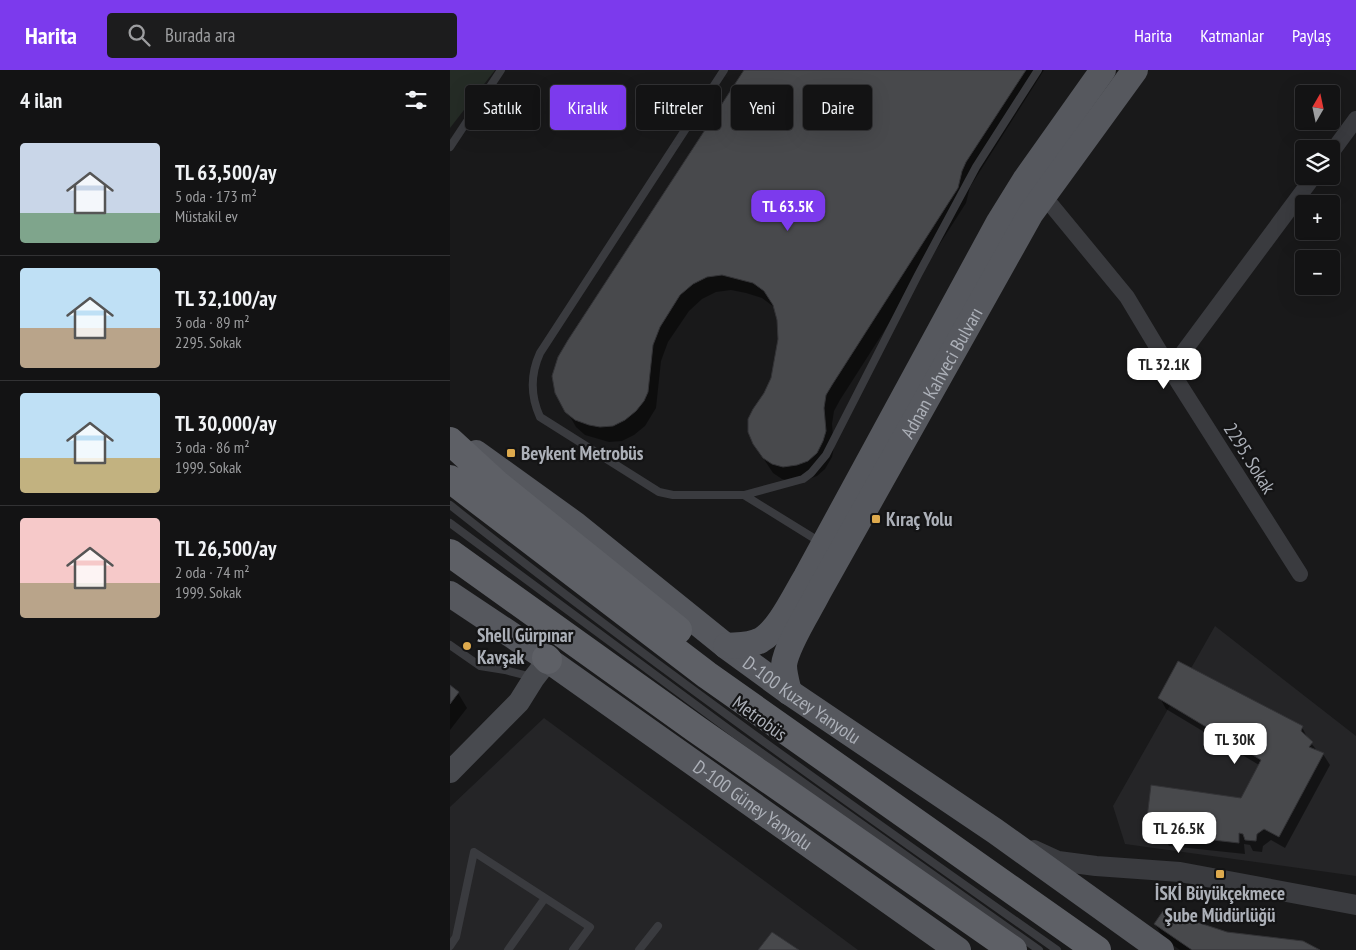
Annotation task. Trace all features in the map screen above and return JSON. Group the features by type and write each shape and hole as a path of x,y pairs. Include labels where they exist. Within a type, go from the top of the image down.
{"highway":[{"path":"450,440 476,466 539,519 758,697 808,746"},
{"path":"450,479 699,669 1097,950"},
{"path":"450,553 1013,950"}],"main road":[{"name":"Adnan Kahveci Bulvarı","path":"789,692 784,666 796,635 1012,248 1034,187 1103,70"},
{"name":"Adnan Kahveci Bulvarı","path":"726,646 752,644 762,640 784,614 999,222 1034,187 1135,70"},
{"name":"D-100 Kuzey Yanyolu","path":"450,440 485,458 576,525 726,646 789,692 995,831 1162,950"},
{"name":"D-100 Güney Yanyolu","path":"450,594 542,665 958,950"},
{"path":"450,760 542,665"},
{"path":"450,772 518,702 542,665"}],"street":[{"path":"1340,141 1356,119"},
{"path":"1170,370 1307,185"},
{"name":"2295. Sokak","path":"1034,187 1127,297 1170,370 1300,574"},
{"path":"995,831 1058,861 1096,866 1180,872 1356,905"}],"lane":[{"path":"450,147 501,70"},
{"path":"724,70 540,353 532,376 533,398 540,417 659,492 673,495 744,495 802,479 811,473 826,455 918,275 976,167 1038,70"},
{"path":"744,495 824,544"},
{"name":"Metrobüs","path":"450,505 532,570 674,676 1057,950"},
{"name":"Metrobüs","path":"450,523 760,752 1039,950"},
{"path":"450,644 480,666 505,670 542,665"},
{"path":"450,946 456,937 474,852 590,927 573,950"},
{"path":"508,950 546,898"},
{"path":"639,950 658,926"}],"shaded area":[{"path":"450,70 495,70 483,85 465,85 465,109 450,128"},
{"path":"1215,626 1356,736 1356,876 1125,844 1113,806"},
{"path":"544,718 858,950 450,950 450,807"}],"building":[{"path":"744,70 1026,70 966,162 958,188 826,395 824,408 826,431 817,453 808,461 797,465 783,467 772,464 763,458 753,444 748,432 748,419 771,378 778,339 777,320 773,305 764,291 753,283 722,275 707,277 693,284 680,295 660,327 653,345 648,392 644,401 625,420 613,426 600,427 589,425 575,420 565,412 555,393 552,376 558,357 568,340 705,130 721,130 721,105 731,90 731,130 793,130 793,85 734,85"},
{"path":"1178,661 1303,726 1301,731 1313,742 1309,747 1324,753 1279,837 1264,829 1257,834 1256,841 1245,840 1243,834 1239,833 1239,843 1161,834 1160,826 1146,826 1151,785 1241,798 1261,760 1158,698"},
{"path":"450,685 459,692 450,704"},
{"path":"1163,911 1227,932 1303,941 1320,950 1192,950 1154,924"},
{"path":"772,932 799,950 758,950"}],"place":[{"name":"Beykent Metrobüs","path":"511,453"},
{"name":"Kıraç Yolu","path":"876,519"},
{"name":"Shell Gürpınar Kavşak","path":"467,646"},
{"name":"İSKİ Büyükçekmece Şube Müdürlüğü","path":"1220,874"}]}
